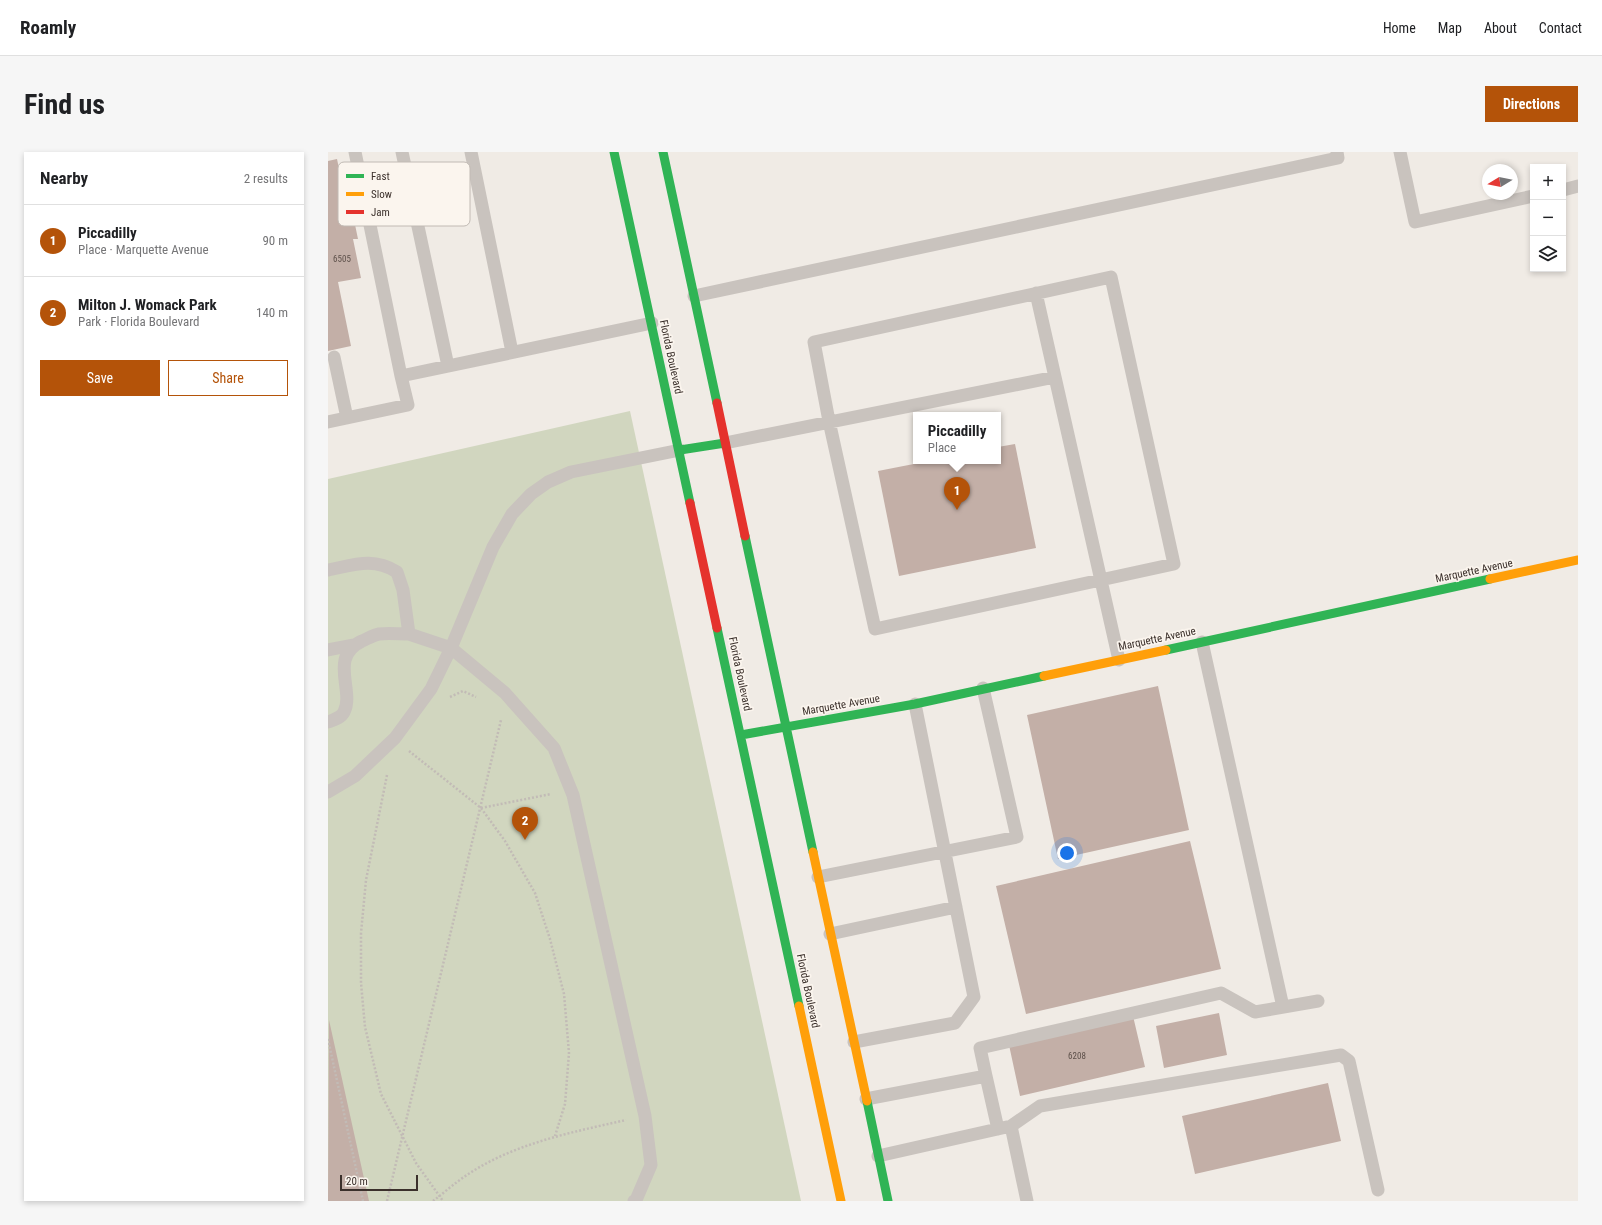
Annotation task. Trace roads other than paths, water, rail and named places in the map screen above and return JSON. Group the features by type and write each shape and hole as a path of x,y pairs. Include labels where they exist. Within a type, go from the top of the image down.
{"main road":[{"name":"Florida Boulevard","path":"614,152 680,450 841,1201"},
{"path":"663,152 888,1201"},
{"path":"680,450 725,443"},
{"name":"Marquette Avenue","path":"741,735 915,704 983,688 1119,660 1578,560"}],"lane":[{"path":"355,152 357,162"},
{"path":"402,152 404,162"},
{"path":"471,152 512,352"},
{"path":"694,296 1338,158 1337,152"},
{"path":"1400,152 1415,222 1530,197"},
{"path":"1566,189 1578,186"},
{"path":"328,422 408,405 370,226"},
{"path":"418,226 448,366"},
{"path":"1111,277 1174,564 1102,581 875,629 829,421 814,342 1036,293 1111,277"},
{"path":"1036,293 1119,660"},
{"path":"401,376 652,324"},
{"path":"334,357 346,418"},
{"path":"725,443 1055,377"},
{"path":"328,792 355,776 395,738 431,689 451,648 493,548 512,514 531,494 548,482 571,472 680,450"},
{"path":"328,570 368,562 385,564 398,572 403,590 409,634"},
{"path":"328,650 353,645 377,634 409,634 451,648 506,693 554,748 571,790 645,1116 651,1165 636,1200 634,1201"},
{"path":"1202,642 1283,1008"},
{"path":"328,722 338,718 344,712 346,701 343,676 346,654 353,645"},
{"path":"818,877 1017,837 983,688"},
{"path":"854,1042 955,1023 974,997 915,704"},
{"path":"830,934 956,907"},
{"path":"998,1129 980,1048 1221,993 1255,1012 1318,1001"},
{"path":"878,1156 1011,1126 1040,1106 1341,1055 1349,1061 1378,1190"},
{"path":"866,1099 986,1076"},
{"path":"1011,1126 1027,1201"}],"place":[{"name":"Piccadilly","path":"957,510"},
{"name":"Milton J. Womack Park","path":"525,840"}]}
